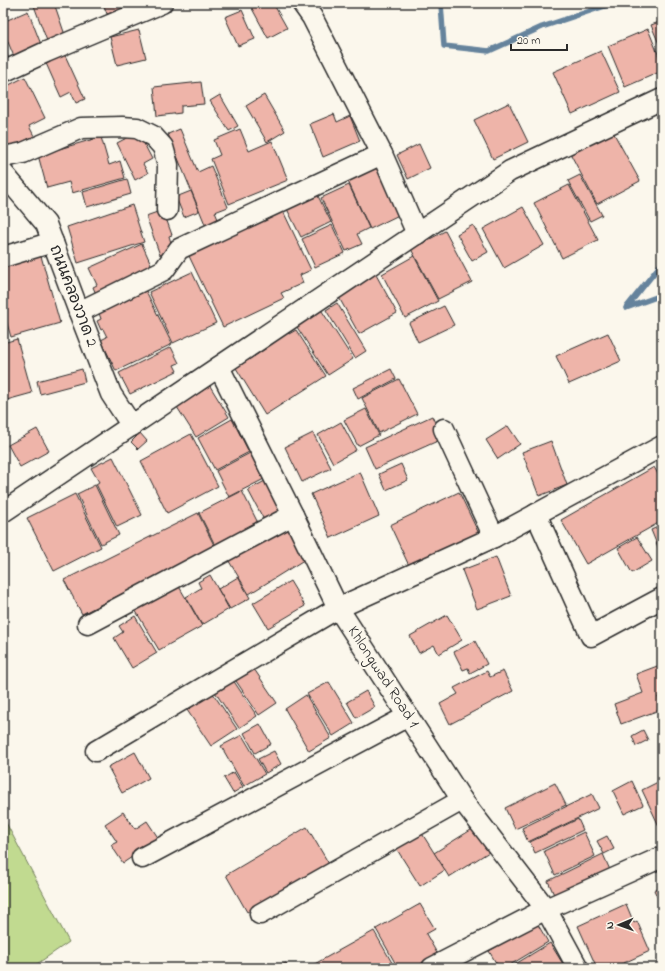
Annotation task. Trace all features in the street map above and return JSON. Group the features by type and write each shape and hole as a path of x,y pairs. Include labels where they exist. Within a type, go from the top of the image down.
{"street":[{"path":"3,72 46,52 162,3"},
{"path":"302,3 312,17 382,154 417,234"},
{"path":"3,512 510,171 662,98"},
{"path":"3,157 23,152 81,128 137,128 153,136 163,147 168,165 167,210"},
{"path":"79,312 164,270 180,249 382,154"},
{"name":"ถนนคลองวาด 2","path":"3,173 46,224 111,394 132,426"},
{"path":"3,257 53,242"},
{"name":"Khlongwad Road 1","path":"219,367 294,515 338,608 462,800 546,909 578,968"},
{"path":"444,429 494,536"},
{"path":"96,751 338,608 494,536 662,446"},
{"path":"536,514 591,636 662,598"},
{"path":"88,624 294,515"},
{"path":"142,858 408,716"},
{"path":"260,914 462,800"},
{"path":"432,968 546,909 662,857"}],"green space":[{"path":"3,817 69,942 31,968 3,968"}],"building":[{"path":"33,3 54,3 65,35 47,41"},
{"path":"103,3 143,3 107,14"},
{"path":"249,3 273,3 287,28 268,38"},
{"path":"242,10 255,39 238,46 225,17"},
{"path":"28,11 42,47 15,59 3,30 3,22"},
{"path":"662,21 662,51 651,25"},
{"path":"648,29 662,64 662,71 625,87 608,46"},
{"path":"139,30 146,58 117,65 110,37"},
{"path":"3,47 11,63 3,67"},
{"path":"601,51 620,92 572,114 553,72"},
{"path":"64,53 85,99 76,103 71,92 61,97 45,61"},
{"path":"25,77 45,118 29,126 34,136 3,152 3,88"},
{"path":"201,82 204,104 181,106 181,113 157,116 154,87"},
{"path":"220,95 238,126 229,131 210,101"},
{"path":"264,95 285,131 267,142 246,106"},
{"path":"509,103 528,142 493,159 474,120"},
{"path":"334,114 337,122 350,116 360,141 323,157 310,124"},
{"path":"180,129 198,172 211,166 228,207 215,212 220,224 207,229 168,134"},
{"path":"240,129 249,151 272,141 288,180 229,204 211,159 220,155 214,140"},
{"path":"612,130 640,181 597,204 570,153"},
{"path":"138,132 152,159 143,164 148,173 135,180 117,143"},
{"path":"101,137 109,165 120,161 125,178 72,193 69,182 47,188 38,155"},
{"path":"419,144 430,168 408,179 397,155"},
{"path":"381,161 405,212 370,229 346,177"},
{"path":"580,175 602,215 590,221 568,181"},
{"path":"127,179 131,194 87,207 83,192"},
{"path":"349,185 369,228 357,234 362,244 346,251 321,198"},
{"path":"569,185 598,240 562,258 534,203"},
{"path":"191,191 199,211 184,217 176,197"},
{"path":"316,192 331,222 301,237 286,207"},
{"path":"132,205 144,242 78,263 67,227"},
{"path":"523,207 544,245 504,268 483,229"},
{"path":"163,210 172,235 169,236 173,250 160,255 146,216"},
{"path":"283,211 311,270 300,275 303,283 281,293 284,298 223,327 189,256"},
{"path":"332,225 345,253 315,267 302,239"},
{"path":"473,225 488,252 472,261 457,234"},
{"path":"445,231 472,282 438,299 411,249"},
{"path":"142,244 155,273 98,299 93,287 97,285 89,268"},
{"path":"39,249 60,323 11,337 3,310 3,259"},
{"path":"414,256 438,301 405,318 382,274"},
{"path":"192,272 216,323 173,343 149,292"},
{"path":"375,273 397,313 359,334 337,294"},
{"path":"146,291 172,344 116,371 101,340 107,337 103,329 101,330 97,321 101,319 99,313"},
{"path":"337,303 366,351 355,358 326,310"},
{"path":"444,306 454,325 418,342 409,323"},
{"path":"320,308 353,359 328,375 295,324"},
{"path":"286,330 289,334 296,330 326,376 265,415 236,368 268,347 265,343"},
{"path":"608,333 621,361 569,384 556,356"},
{"path":"17,339 32,393 3,401 3,343"},
{"path":"171,347 179,363 174,365 177,371 130,394 119,373"},
{"path":"82,369 85,382 40,394 37,381"},
{"path":"391,369 396,379 358,399 353,388"},
{"path":"399,379 417,414 379,433 362,398"},
{"path":"210,386 229,417 196,437 177,407"},
{"path":"366,409 379,435 358,446 344,420"},
{"path":"432,416 442,439 375,469 365,447"},
{"path":"232,419 249,452 215,470 198,438"},
{"path":"341,422 356,450 333,463 318,435"},
{"path":"508,426 520,444 498,459 486,440"},
{"path":"37,429 49,451 20,467 8,445"},
{"path":"140,433 147,441 138,449 131,442"},
{"path":"313,433 331,468 302,482 285,447"},
{"path":"191,434 218,486 167,513 141,461"},
{"path":"551,441 567,485 539,496 522,452"},
{"path":"250,453 264,479 229,497 216,471"},
{"path":"113,457 142,515 117,527 96,484 99,482 91,468"},
{"path":"401,464 408,480 386,490 379,474"},
{"path":"654,467 662,481 662,521 586,564 561,520"},
{"path":"360,472 379,516 331,538 311,494"},
{"path":"265,481 281,511 264,520 248,490"},
{"path":"95,485 119,535 101,544 77,494"},
{"path":"242,491 259,525 216,547 199,513"},
{"path":"459,492 480,536 411,570 390,525"},
{"path":"75,494 101,547 54,571 27,518"},
{"path":"198,513 215,547 82,614 64,580"},
{"path":"285,522 307,558 249,594 227,558"},
{"path":"662,525 662,557 651,530"},
{"path":"637,537 652,561 632,573 618,548"},
{"path":"496,557 511,596 477,609 462,570"},
{"path":"210,575 229,609 202,625 186,597 201,588 198,582"},
{"path":"238,577 250,598 230,609 218,589"},
{"path":"290,581 305,606 268,628 253,603"},
{"path":"177,583 202,626 159,650 134,608"},
{"path":"447,615 462,640 439,654 434,645 419,653 410,636"},
{"path":"135,616 157,653 132,668 114,638 123,632 119,626"},
{"path":"475,641 487,664 470,673 468,668 463,670 454,652"},
{"path":"660,665 662,670 662,695 658,697 662,709 621,724 614,704 643,693 636,674"},
{"path":"252,666 277,703 259,715 234,678"},
{"path":"487,671 490,677 503,671 513,691 450,724 440,704 458,694 454,688"},
{"path":"233,680 257,716 239,728 215,692"},
{"path":"329,682 354,723 333,736 307,694"},
{"path":"366,691 375,707 356,718 347,702"},
{"path":"212,692 237,729 211,746 187,710"},
{"path":"306,695 331,738 309,751 285,709"},
{"path":"260,724 271,744 255,753 244,733"},
{"path":"643,730 648,740 636,746 632,736"},
{"path":"242,735 265,774 244,786 221,746"},
{"path":"274,751 281,764 266,773 258,759"},
{"path":"135,752 149,778 122,793 108,767"},
{"path":"234,772 243,787 233,793 224,778"},
{"path":"662,780 662,825 659,826 642,790"},
{"path":"632,781 643,805 624,814 613,791"},
{"path":"555,783 566,805 515,829 505,808"},
{"path":"592,794 599,808 528,842 522,828"},
{"path":"123,812 135,829 147,821 159,839 123,863 111,845 117,842 105,824"},
{"path":"578,819 583,830 535,853 530,842"},
{"path":"307,827 329,864 247,912 226,875"},
{"path":"474,828 489,852 449,877 434,853"},
{"path":"421,832 445,870 420,886 396,848"},
{"path":"584,832 595,856 555,875 544,851"},
{"path":"607,836 614,849 604,854 597,841"},
{"path":"603,854 610,870 555,897 548,881"},
{"path":"662,886 662,905 661,905 654,890"},
{"path":"420,904 435,929 426,934 438,955 415,968 398,968 376,929"},
{"path":"626,904 634,923 637,921 650,951 613,968 597,968 578,926"},
{"path":"537,923 548,942 505,968 499,968 489,951"},
{"path":"374,931 395,968 313,968 311,966"},
{"path":"550,943 563,964 557,968 509,968"},
{"path":"286,963 288,968 273,968"}],"waterway":[{"path":"443,3 441,4 444,46 489,51 542,27 614,3"},
{"path":"662,263 626,308 662,295"}]}
